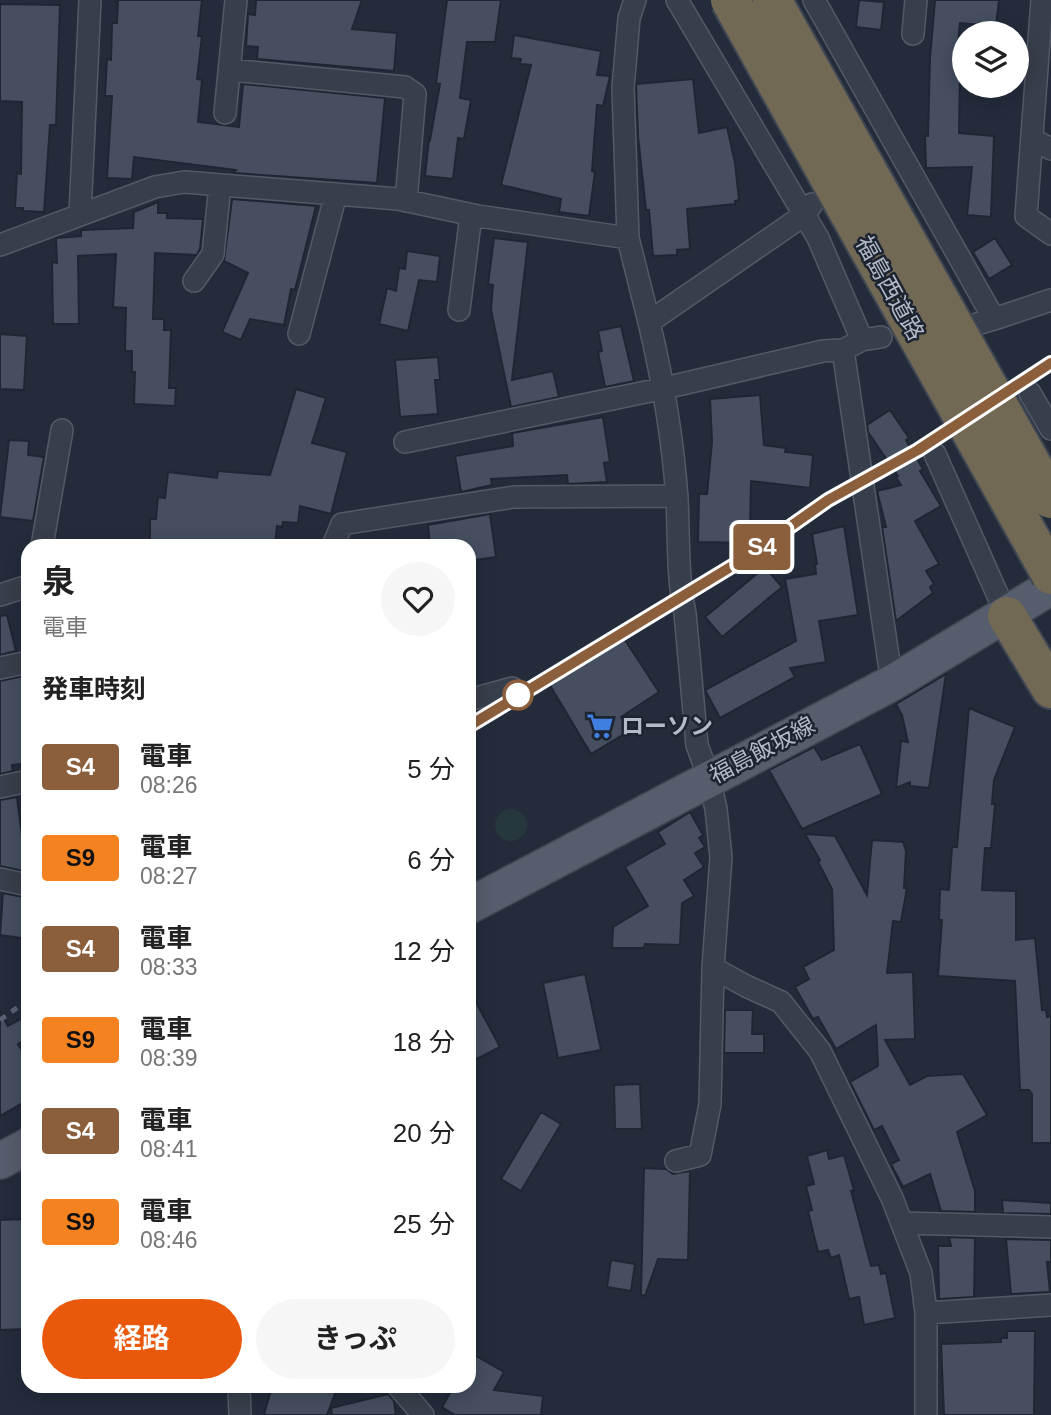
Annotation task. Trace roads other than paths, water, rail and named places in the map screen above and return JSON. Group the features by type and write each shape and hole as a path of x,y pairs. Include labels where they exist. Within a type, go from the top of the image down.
{"highway":[{"name":"福島西道路","path":"730,0 1051,575"},
{"name":"福島西道路","path":"772,0 1051,499"},
{"path":"1007,616 1051,689"}],"main road":[{"name":"福島飯坂線","path":"476,903 892,683 1051,587"},
{"path":"0,1161 21,1150"}],"street":[{"path":"80,214 90,0"},
{"path":"225,113 236,0"},
{"path":"635,0 629,18 623,88 628,237 665,388 677,496 681,595 685,612 697,746 709,778 716,809 721,858 713,968 710,1104 700,1155 676,1161"},
{"path":"677,0 808,210 862,342 892,683"},
{"path":"814,0 893,152 986,321 1051,300"},
{"path":"913,34 916,0"},
{"path":"1051,5 1043,0 1026,216 1051,234"},
{"path":"231,70 405,88 415,94 406,201"},
{"path":"1032,139 1051,149"},
{"path":"0,245 155,187 184,182 406,201 471,215 628,237"},
{"path":"194,281 213,254 220,185"},
{"path":"299,334 336,194"},
{"path":"649,322 808,210"},
{"path":"459,310 471,215"},
{"path":"405,442 665,388 862,342"},
{"path":"1030,393 1051,429"},
{"path":"43,539 62,430"},
{"path":"935,454 1007,616"},
{"path":"336,539 342,524 514,498 677,496"},
{"path":"0,595 21,588"},
{"path":"0,668 21,664"},
{"path":"476,698 512,688"},
{"path":"0,788 21,783"},
{"path":"0,879 21,884"},
{"path":"713,968 782,1002 820,1051 902,1223 921,1273 926,1313 926,1415"},
{"path":"902,1223 1051,1227"},
{"path":"926,1313 1051,1305"},
{"path":"239,1393 240,1415"},
{"path":"404,1393 423,1415"}],"railway":[{"path":"476,722 747,557 828,500 918,450 1051,363"},
{"path":"0,1020 21,1005"}],"train":[{"name":"S4","path":"476,722 747,557 828,500 918,450 1051,363"}],"place":[{"name":"ローソン","path":"600,726"}]}
